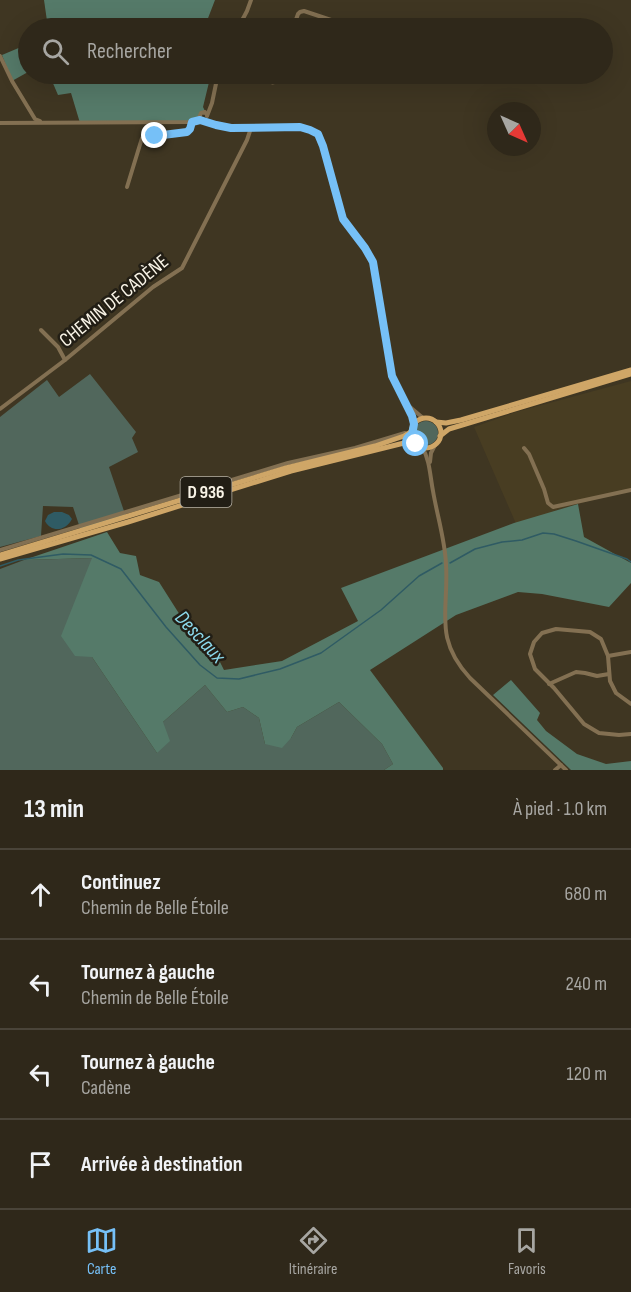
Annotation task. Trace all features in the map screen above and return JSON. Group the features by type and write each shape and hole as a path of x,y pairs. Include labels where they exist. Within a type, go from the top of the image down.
{"main road":[{"path":"436,422 461,420 631,372"},
{"path":"440,436 440,428 432,419 423,418 414,424 412,438 419,445 426,447 435,445 440,436 449,429 631,372"},
{"name":"D 936","path":"0,555 286,468 375,446 405,436 412,431"},
{"name":"D 936","path":"0,560 291,471 407,442 419,445"}],"street":[{"path":"243,18 251,0"},
{"path":"297,18 298,14 304,11 325,18"},
{"path":"0,56 12,81 41,122"},
{"path":"0,123 192,122 204,117 210,107 216,84"},
{"path":"204,117 216,125 231,128 300,127 318,134 343,219 373,262 392,376 414,424"},
{"path":"127,187 144,136 187,132 192,122"},
{"name":"CHEMIN DE CADÈNE","path":"0,409 65,360 153,287 182,268 251,128"},
{"path":"40,330 50,338 65,360"},
{"path":"405,401 423,418"},
{"path":"0,550 277,466 355,448 405,433"},
{"path":"419,445 426,454 446,557 444,621 451,650 459,665 470,678 566,770"},
{"path":"429,469 430,453 435,445"},
{"path":"524,448 529,454 548,503 554,507 631,490"},
{"path":"631,704 616,693 610,681 608,656 601,639 590,632 556,629 542,633 534,642 530,654 535,669 584,724 599,733 631,734"},
{"path":"608,656 631,652"},
{"path":"549,684 576,672 597,676 609,674"},
{"path":"555,770 561,765"}],"shaded area":[{"path":"631,381 631,489 557,510 517,526 474,427 516,412"}],"green space":[{"path":"44,0 215,0 208,18 47,18"},
{"path":"18,48 18,78 12,81 2,55"},
{"path":"53,84 209,84 203,107 206,113 203,112 194,121 80,123 71,93 58,95"},
{"path":"90,374 136,432 132,438 138,452 109,467 126,517 81,531 73,507 43,506 41,536 0,547 0,417 47,380 59,397"},
{"path":"426,421 431,422 437,428 437,438 431,444 426,445 421,444 415,438 414,433 415,428 421,422"},
{"path":"578,504 584,537 631,563 631,583 609,607 542,594 518,592 456,615 370,670 443,770 384,770 393,764 382,744 339,702 297,727 282,748 265,744 259,718 243,707 227,712 205,685 163,722 170,741 157,753 92,657 75,656 61,636 92,558 24,560 107,532 120,553 136,556 140,575 159,582 206,656 217,656 224,670 282,661 358,621 341,588 514,523"},
{"path":"93,558 92,657 157,753 163,722 205,685 227,712 243,707 259,718 265,744 291,738 297,727 339,702 382,744 393,764 384,770 0,770 0,569 24,560"},
{"path":"511,680 540,713 537,720 546,731 577,754 606,764 631,761 631,770 571,770 493,695"}],"water":[{"path":"62,512 72,519 66,526 55,529 45,521 48,515"}],"waterway":[{"name":"Desclaux","path":"450,563 475,549 522,540 543,533 576,541 631,562"},
{"name":"Desclaux","path":"0,566 18,560 63,554 91,555 121,569 166,627 200,665 217,678 239,679 280,669 321,653 381,610 419,576 442,563"}],"route":[{"path":"155,136 187,132 192,122 200,120 231,128 300,127 318,134 343,219 373,262 392,376 412,416 414,424 412,435 416,444"}]}
